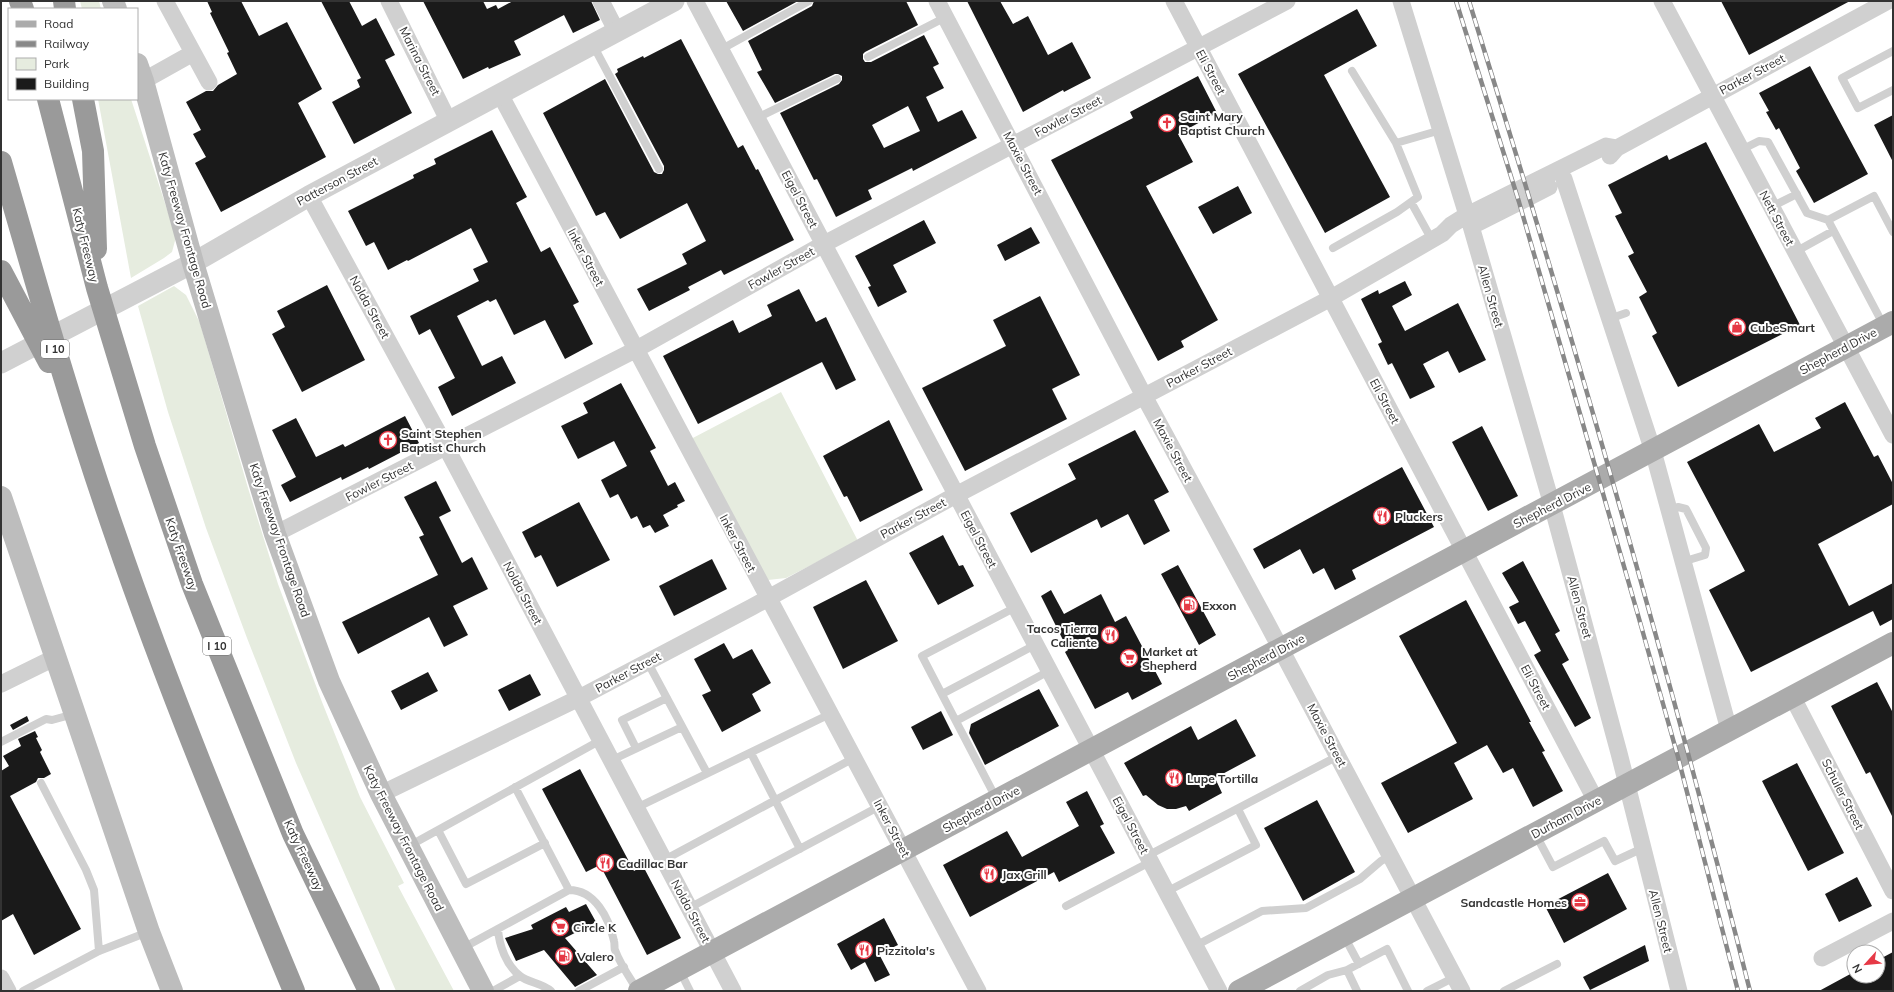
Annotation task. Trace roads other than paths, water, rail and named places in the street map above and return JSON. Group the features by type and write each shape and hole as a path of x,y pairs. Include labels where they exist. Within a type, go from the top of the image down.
{"highway":[{"name":"Katy Freeway","path":"48,100 97,288 145,446 192,584 293,834 369,991"},
{"path":"82,100 93,151 97,288"},
{"name":"I 10","path":"1,162 71,404 115,535 176,702 224,824 294,991"},
{"path":"1,271 71,404"}],"main road":[{"name":"Katy Freeway Frontage Road","path":"140,72 193,263 275,534 329,681 380,794 483,991"},
{"name":"Shepherd Drive","path":"638,991 1889,325"},
{"path":"1,497 149,932 172,991"},
{"name":"Durham Drive","path":"1240,991 1535,832 1627,785 1893,643"}],"street":[{"path":"165,1 209,82"},
{"name":"Marina Street","path":"389,1 449,122"},
{"path":"601,1 617,32"},
{"name":"Patterson Street","path":"2,363 193,263 309,196 674,1"},
{"name":"Eigel Street","path":"695,1 1218,991"},
{"name":"Maxie Street","path":"937,1 1014,145 1144,396 1281,649 1458,984"},
{"name":"Eli Street","path":"1174,1 1596,800"},
{"name":"Fowler Street","path":"275,534 635,350 824,244 1014,145 1198,46 1287,1"},
{"name":"Allen Street","path":"1401,1 1469,220 1552,505 1627,785 1679,991"},
{"name":"Nett Street","path":"1662,1 1893,435"},
{"name":"Parker Street","path":"380,794 578,698 767,598 956,495 1331,298 1437,237 1451,225 1469,220 1564,179 1612,155 1617,148 1712,95 1888,1"},
{"path":"140,72 193,53"},
{"name":"Inker Street","path":"500,94 767,598 904,850 978,991"},
{"name":"Parker Street","path":"1469,220 1606,146 1617,148"},
{"path":"1564,179 1652,451 1728,730"},
{"name":"Nolda Street","path":"309,196 446,447 733,991"},
{"path":"1,684 56,657"},
{"name":"Schuler Street","path":"1792,696 1893,891"},
{"path":"1822,958 1893,921"},
{"path":"1,978 8,991"}],"lane":[{"path":"720,50 809,1"},
{"path":"868,57 946,17"},
{"path":"593,45 659,169"},
{"path":"1893,51 1842,78 1858,108 1893,90"},
{"path":"1333,248 1397,212 1418,197 1396,143 1352,71"},
{"path":"756,118 837,79"},
{"path":"1396,143 1441,130"},
{"path":"1741,150 1759,141 1768,142 1807,213 1828,220 1874,196 1893,232"},
{"path":"1772,208 1797,194"},
{"path":"1411,202 1437,237"},
{"path":"1828,220 1833,231 1889,325"},
{"path":"1795,252 1833,231"},
{"path":"1609,319 1626,313"},
{"path":"1669,511 1678,507 1686,509 1706,548 1705,554 1682,562"},
{"path":"997,801 922,656 1016,607"},
{"path":"942,694 1035,645"},
{"path":"647,661 707,773"},
{"path":"956,720 1049,671"},
{"path":"636,748 622,720 667,698"},
{"path":"1,742 46,719 52,720 74,713"},
{"path":"636,808 830,714"},
{"path":"612,760 682,727"},
{"path":"408,846 601,740"},
{"path":"751,753 800,849"},
{"path":"1066,906 1238,809 1338,756"},
{"path":"664,860 854,758"},
{"path":"41,783 86,870 94,890 99,951"},
{"path":"515,787 569,890"},
{"path":"689,908 880,806"},
{"path":"1166,892 1256,845 1238,809"},
{"path":"438,830 466,884 545,843"},
{"path":"1535,832 1553,867 1604,841 1615,861 1643,848"},
{"path":"1195,946 1262,911 1306,908 1360,879 1381,861 1390,856"},
{"path":"461,949 569,890 579,890 588,894 600,907 611,931 615,950 638,991"},
{"path":"498,929 499,942 506,959 520,976 551,991"},
{"path":"23,991 99,951 149,932"},
{"path":"1343,935 1359,964"},
{"path":"1300,991 1328,975 1347,970 1387,950 1408,991"},
{"path":"1504,991 1557,964"},
{"path":"579,991 624,967"},
{"path":"679,970 690,991"},
{"path":"1347,970 1357,991"},
{"path":"493,991 520,976"},
{"path":"1427,991 1458,984"}],"railway":[{"path":"1456,1 1519,202 1638,615 1678,757 1738,991"},
{"path":"1469,1 1581,371 1616,494 1685,742 1750,991"}],"place":[{"name":"Saint Mary Baptist Church","path":"1167,123"},
{"name":"CubeSmart","path":"1737,327"},
{"name":"Saint Stephen Baptist Church","path":"388,440"},
{"name":"Pluckers","path":"1382,516"},
{"name":"Exxon","path":"1189,605"},
{"name":"Tacos Tierra Caliente","path":"1110,635"},
{"name":"Market at Shepherd","path":"1129,658"},
{"name":"Lupe Tortilla","path":"1174,778"},
{"name":"Cadillac Bar","path":"605,863"},
{"name":"Jax Grill","path":"989,874"},
{"name":"Sandcastle Homes","path":"1580,902"},
{"name":"Circle K","path":"560,927"},
{"name":"Pizzitola's","path":"864,950"},
{"name":"Valero","path":"564,956"}]}
